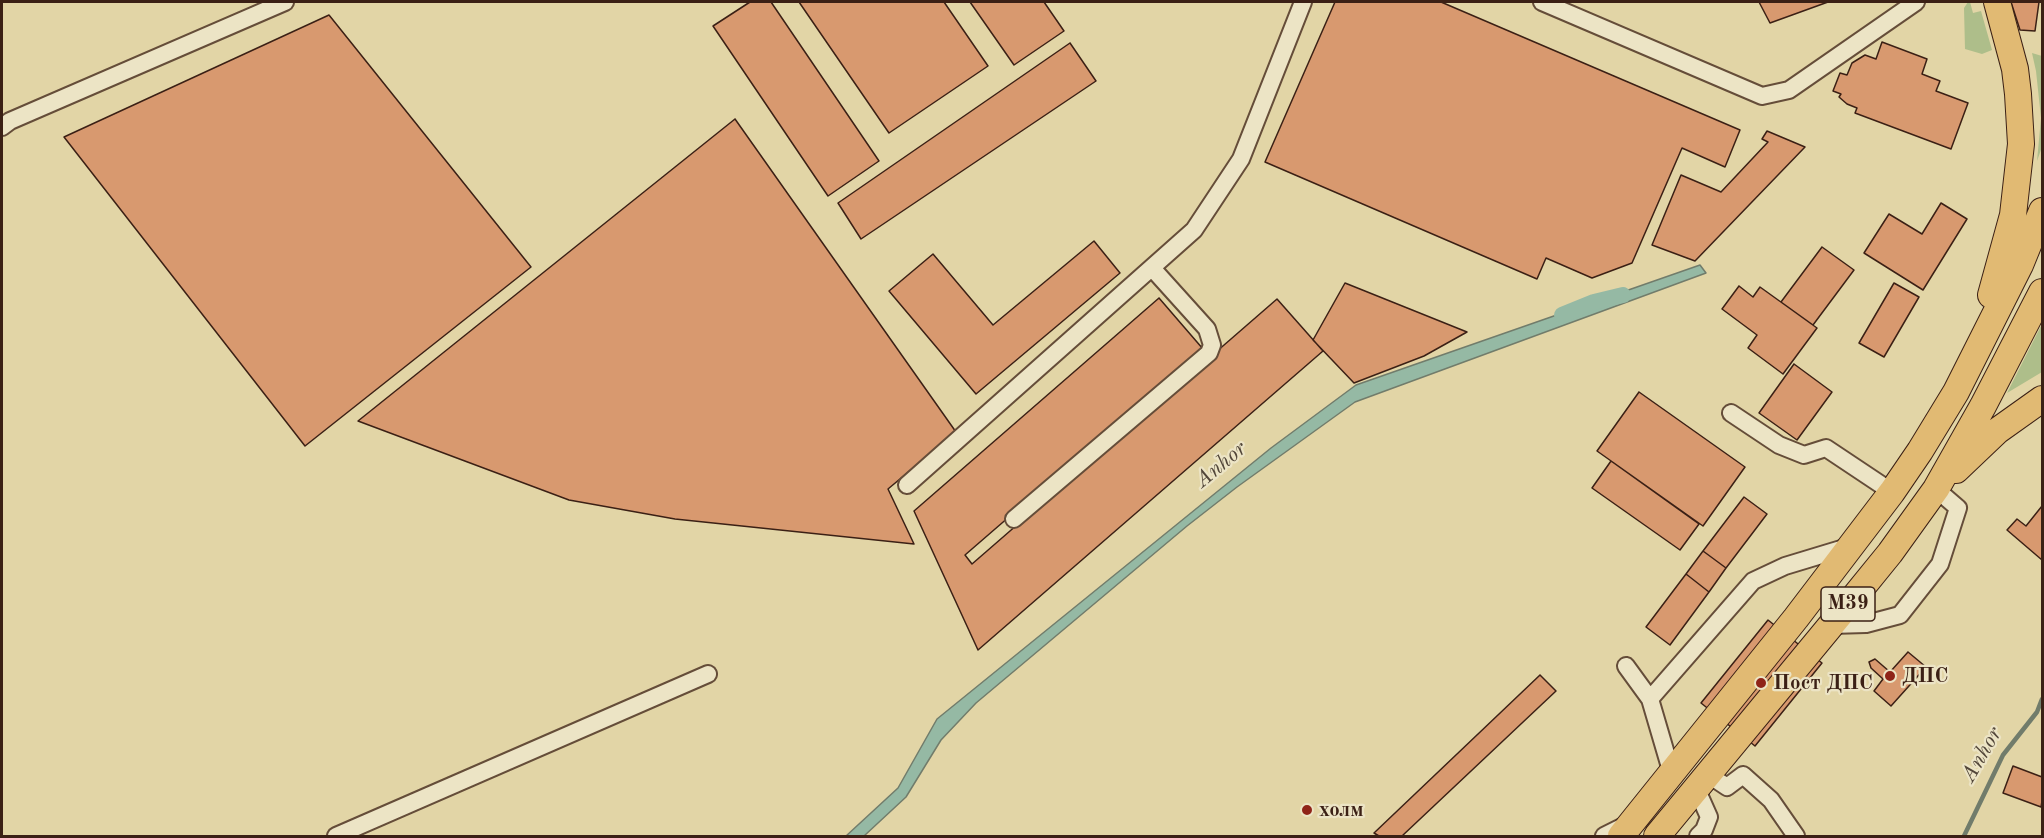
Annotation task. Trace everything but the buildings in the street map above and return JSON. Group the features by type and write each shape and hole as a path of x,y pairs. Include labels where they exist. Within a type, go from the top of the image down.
{"highway":[{"name":"M39","path":"1627,829 1892,492 1920,452 1956,392 2002,258 2013,215 2019,168 2020,119 2015,69 1997,2"},
{"path":"1956,392 2020,265 2043,211"},
{"path":"1936,489 2043,292"},
{"name":"M39","path":"1658,837 1890,553 1936,489 1996,431 2043,399"}],"street":[{"path":"2,127 10,121 285,2"},
{"path":"907,485 1194,230 1241,159 1303,2"},
{"path":"1542,2 1762,96 1789,90 1916,2"},
{"path":"1014,519 1209,353 1212,345 1207,329 1152,268"},
{"path":"1731,413 1779,445 1804,455 1826,448 1892,492"},
{"path":"1831,625 1866,624 1900,615 1940,564 1958,507 1936,489"},
{"path":"1650,699 1754,581 1785,566 1852,545"},
{"path":"1626,666 1650,699 1672,774"},
{"path":"336,837 708,674"},
{"path":"1698,837 1704,830 1709,816 1703,782 1727,787 1743,775 1771,800 1796,837"},
{"name":"M39","path":"1604,837 1627,829"}],"shaded area":[{"path":"1970,2 1973,13 1981,11 1992,50 1982,54 1965,49 1964,8"},
{"path":"2032,53 2042,56 2042,147 2037,161 2041,118"},
{"path":"1700,265 1706,273 1355,402 1187,526 976,703 941,740 906,797 864,836 846,836 898,788 937,719 1271,448 1356,385"},
{"path":"2042,324 2042,372 2007,393"}],"waterway":[{"name":"Anhor","path":"1562,315 1594,302 1623,295"},
{"name":"Anhor","path":"1964,836 2003,755 2037,712 2042,699"}],"place":[{"name":"ДПС","path":"1890,676"},
{"name":"Пост ДПС","path":"1761,683"},
{"name":"холм","path":"1307,810"}]}
